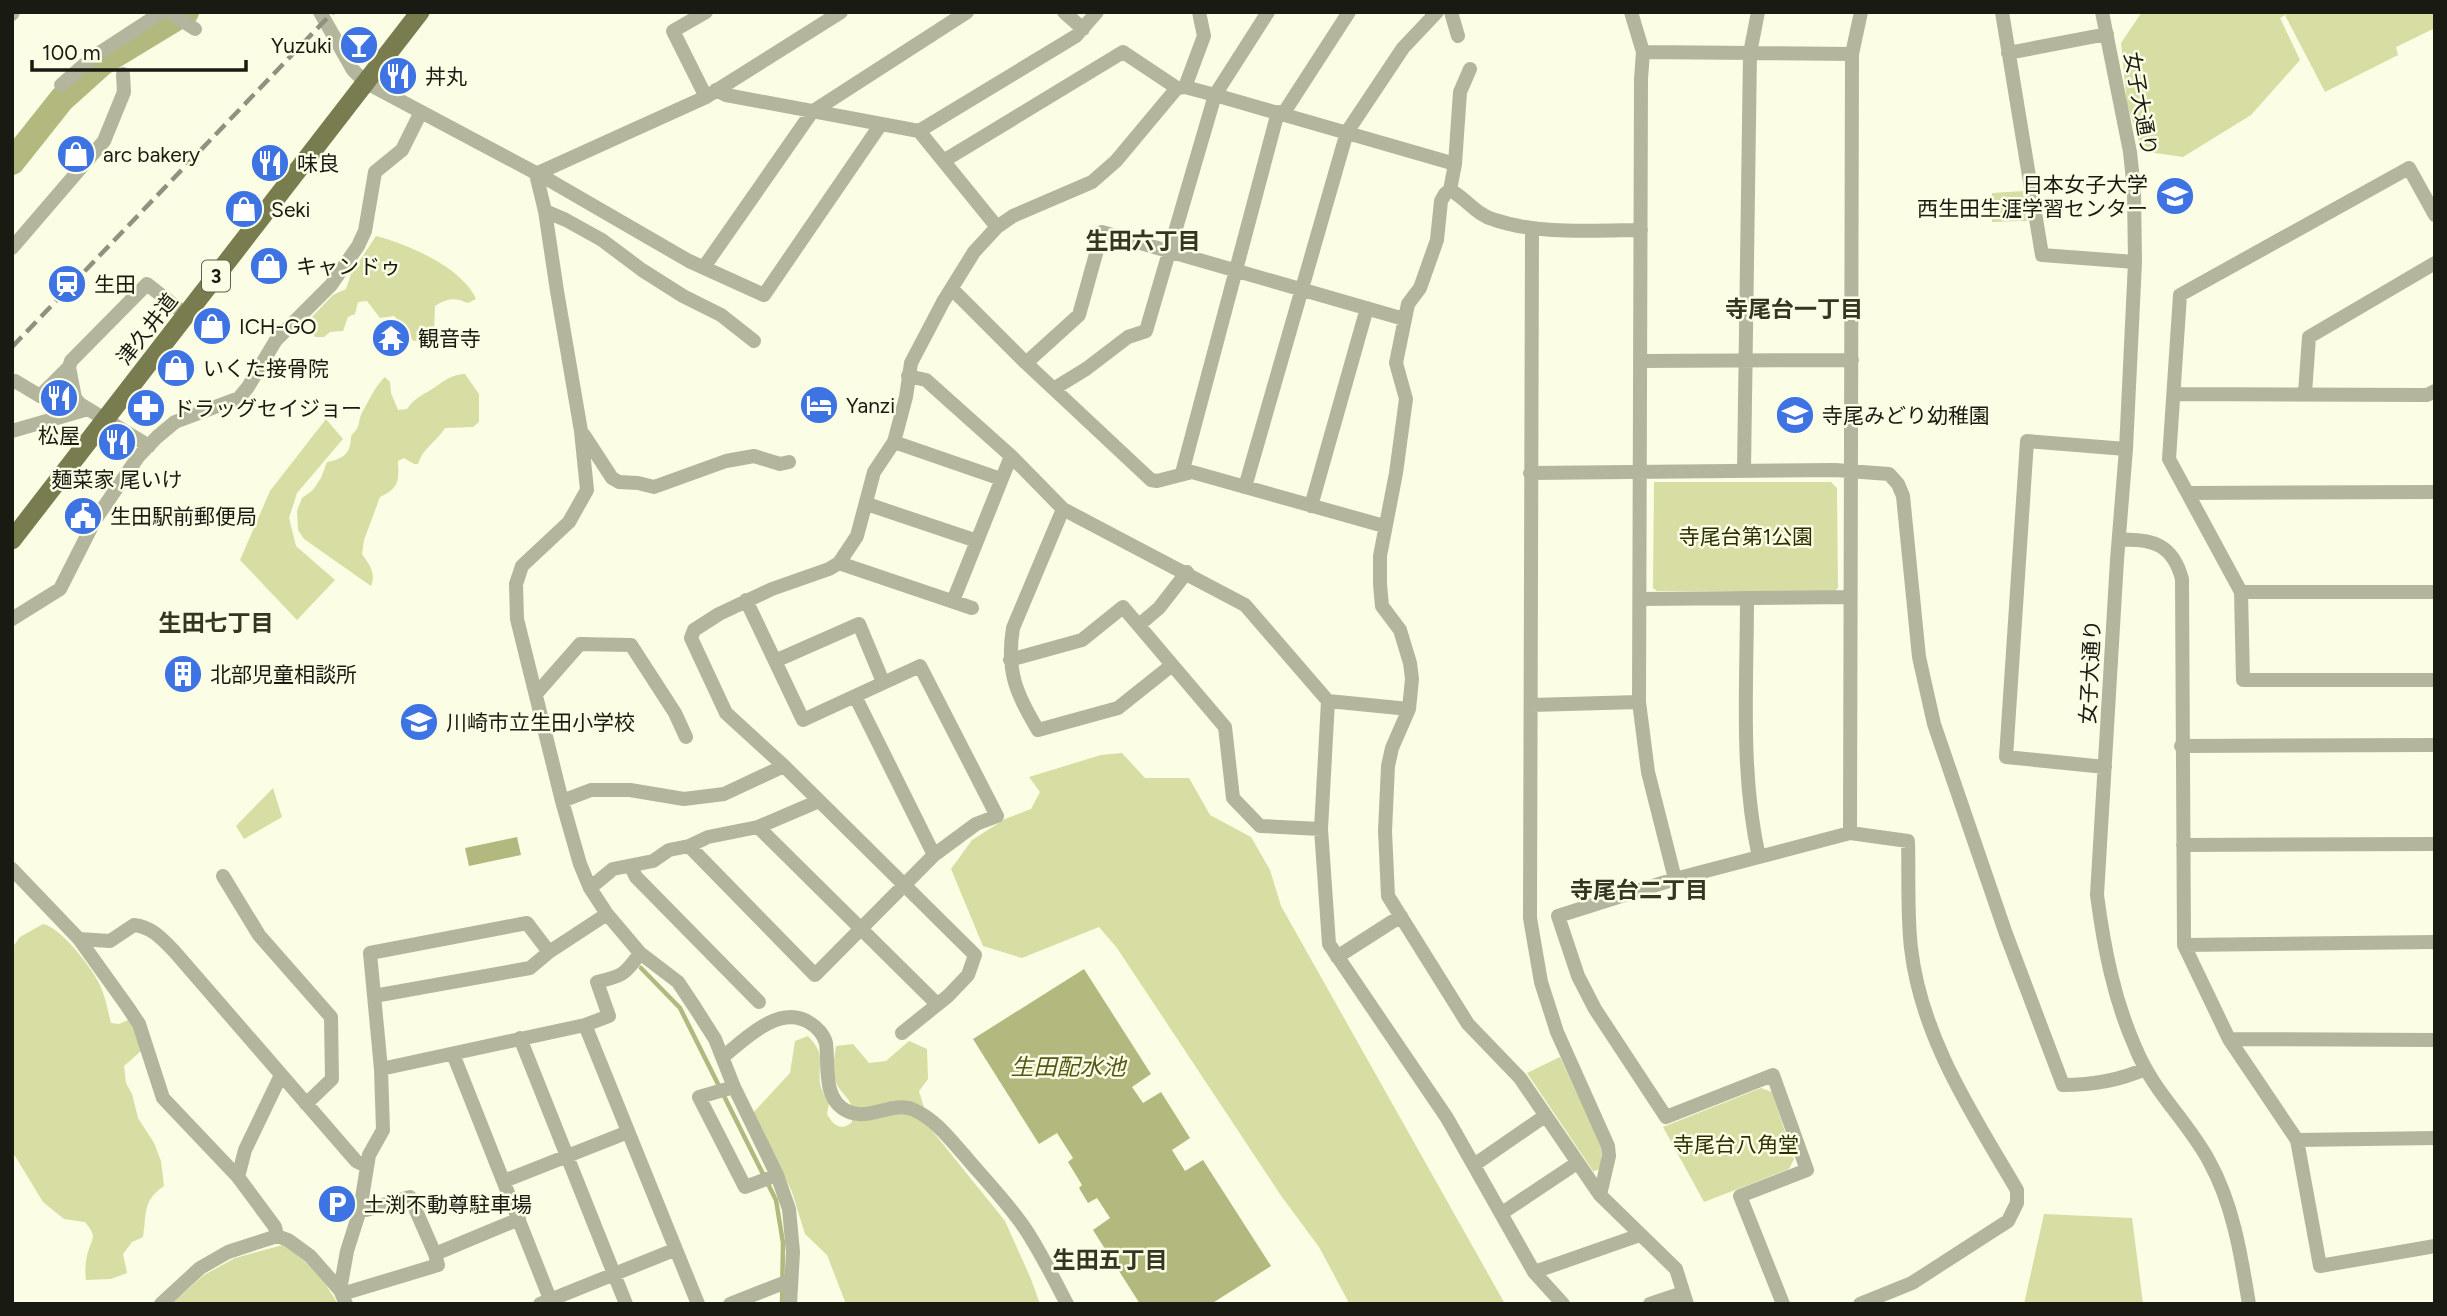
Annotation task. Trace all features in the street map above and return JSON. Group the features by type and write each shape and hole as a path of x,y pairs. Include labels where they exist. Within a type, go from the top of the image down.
{"main road":[{"name":"津久井道","path":"12,540 420,12"}],"street":[{"path":"61,86 93,57 162,12"},
{"path":"169,12 193,28"},
{"path":"320,12 353,70 365,82 550,180 704,267 764,295 881,124"},
{"path":"706,12 673,31 711,93"},
{"path":"536,174 711,93 841,12"},
{"path":"704,267 812,112 967,12"},
{"path":"1064,12 1083,29"},
{"path":"919,131 1076,36 1097,12"},
{"path":"902,1033 948,996 968,975 975,955 784,766 726,713 691,638 694,630 746,600 839,563 858,536 874,472 894,442 906,397 911,363 974,252 997,227 1013,216 1092,181 1116,161 1181,87 1204,36 1199,12"},
{"path":"1055,388 1086,369 1128,337 1146,331 1215,95 1268,12"},
{"path":"1181,473 1281,113 1349,12"},
{"path":"1245,487 1347,132 1404,48 1437,12"},
{"path":"1451,12 1458,36"},
{"path":"1631,12 1643,52 1639,702 1648,772 1675,879"},
{"path":"1744,471 1750,53 1758,12"},
{"path":"1850,832 1852,54 1861,12"},
{"path":"2002,12 2042,255 2135,262"},
{"name":"女子大通り","path":"2102,12 2130,152 2134,190 2135,262 2126,449 2097,895 2105,950 2124,1020 2145,1069 2209,1160 2229,1208 2249,1304"},
{"path":"2008,53 2107,34"},
{"path":"944,160 1123,52 1181,87 1455,164"},
{"path":"1643,52 1852,54"},
{"path":"1469,69 1460,92 1455,164 1450,190 1441,201 1437,240 1420,288 1408,304 1396,363 1406,398 1396,473 1380,556 1382,606 1401,630 1412,679 1409,709 1392,748 1388,766 1385,831 1388,896 1468,1024 1509,1064 1600,1195 1676,1269 1685,1298 1650,1304"},
{"path":"12,248 104,141 124,92 123,74"},
{"path":"711,93 919,131 997,227"},
{"path":"12,620 60,589 95,520 138,457 175,422 239,398 276,340 331,285 365,231 374,172 402,150 421,112"},
{"path":"2435,215 2409,168 2180,295 2169,459 2241,592 2243,680 2435,680"},
{"path":"536,174 545,211 581,431 587,490 569,522 522,566 516,584 517,619 562,801 580,864 590,888 607,914 640,953 678,982 715,1039 734,1087 777,1175 789,1209 793,1252 790,1304"},
{"path":"1450,190 1477,212 1493,220 1532,229 1641,230"},
{"path":"545,211 602,240 642,270 720,315 754,341"},
{"path":"1532,229 1530,918 1541,982 1557,1032 1608,1146 1609,1156 1600,1195"},
{"path":"1026,363 1079,315 1102,232 1404,319"},
{"path":"2305,393 2309,337 2435,263"},
{"path":"12,383 15,381 40,396 147,284 186,315"},
{"path":"952,289 1026,363 1151,480 1157,481 1192,472 1384,526"},
{"path":"1311,506 1367,308"},
{"path":"1642,361 1852,360"},
{"path":"69,367 75,398 88,409 149,446"},
{"path":"908,376 926,380 1011,456 1063,509 1245,605 1328,701 1409,709"},
{"path":"2174,394 2305,393 2432,398"},
{"path":"12,431 88,409"},
{"path":"581,431 612,478 619,482 638,482 654,487 726,461 754,456 780,464 789,462"},
{"path":"2105,767 2006,757 2024,482 2027,441 2126,449"},
{"path":"894,442 1001,479"},
{"path":"953,601 1011,456"},
{"path":"1530,473 1849,470 1889,474 1898,484 1903,496 1919,657 1934,724 2006,934 2063,1085 2124,1079 2145,1069"},
{"path":"2189,493 2435,492"},
{"path":"867,504 977,541"},
{"path":"1063,509 1013,628 1010,660 1020,699 1038,730 1118,708 1172,665"},
{"path":"2119,540 2135,539 2156,543 2169,551 2178,562 2182,579 2183,944 2229,1040 2297,1140 2320,1266 2435,1246"},
{"path":"839,563 972,608"},
{"path":"1139,625 1159,608 1186,572"},
{"path":"2241,592 2435,592"},
{"path":"1640,599 1850,597"},
{"path":"1747,598 1747,769 1751,820 1759,857"},
{"path":"689,846 815,975 934,855 976,824 997,816 920,666 803,720 746,600"},
{"path":"1010,660 1082,640 1123,607 1225,727 1233,798 1260,826 1321,830"},
{"path":"775,661 859,624 883,682"},
{"path":"537,693 580,644 631,645 676,713 687,737"},
{"path":"855,696 934,855"},
{"path":"1328,701 1321,830 1329,944 1447,1118 1534,1272 1563,1304"},
{"path":"1531,705 1639,702"},
{"path":"2181,747 2435,745"},
{"path":"562,801 591,790 630,790 684,799 724,794 784,766"},
{"path":"590,888 613,869 653,861 669,850 689,846 709,837 758,827 819,801"},
{"path":"758,827 936,1003"},
{"path":"1783,1304 1740,1196 1807,1170 1773,1075 1666,1117 1595,1009 1578,976 1558,916 1675,879 1850,832 1908,842 1911,949 1922,997 1948,1070 2017,1190 2017,1203 2008,1221 1993,1232 1912,1283 1860,1304"},
{"path":"2183,845 2435,844"},
{"path":"631,867 636,877 759,1002"},
{"path":"12,869 79,939 139,1024 163,1098 238,1177 275,1227 278,1236"},
{"path":"223,876 258,935 331,1017 332,1079 306,1104"},
{"path":"374,996 530,968 549,952 607,914"},
{"path":"1338,957 1401,916"},
{"path":"343,1296 347,1251 360,1210 366,1166 383,1130 381,1069 370,953 527,923 549,952"},
{"path":"79,939 110,941 134,925 144,926 155,933 174,951 356,1161 366,1166"},
{"path":"2183,944 2435,942"},
{"path":"381,1069 585,1025 608,1016 597,982 621,976 640,953"},
{"path":"723,1057 752,1033 774,1020 800,1018 809,1022 826,1041 826,1067 830,1089 838,1104 846,1111 858,1114 899,1106 912,1109 945,1133 1024,1227 1067,1304"},
{"path":"585,1025 698,1304"},
{"path":"520,1038 626,1304"},
{"path":"2229,1040 2435,1040"},
{"path":"453,1054 519,1219 548,1302 674,1250"},
{"path":"238,1177 245,1150 281,1075"},
{"path":"734,1087 699,1097 745,1187 777,1175"},
{"path":"1474,1165 1545,1116"},
{"path":"504,1181 628,1132"},
{"path":"2297,1140 2435,1138"},
{"path":"1502,1213 1577,1163"},
{"path":"343,1296 438,1265 410,1197 360,1210"},
{"path":"435,1254 519,1219"},
{"path":"1534,1272 1640,1235"},
{"path":"161,1304 200,1268 228,1252 278,1236 310,1256 343,1296"},
{"path":"730,1304 791,1280"}],"green space":[{"path":"2142,12 2435,12 2435,28 2396,47 2398,55 2325,92 2285,15 2280,18 2300,60 2251,115 2183,157 2142,151 2127,104 2121,43"},
{"path":"2023,191 2027,221 1992,222 1992,193"},
{"path":"376,236 432,258 459,277 476,299 468,303 451,299 435,306 434,333 421,341 413,341 405,327 394,316 380,318 367,301 358,302 355,314 348,317 343,331 315,337 312,317 333,295 346,289 351,274"},
{"path":"465,374 479,394 479,422 473,427 445,428 418,464 404,458 398,461 396,483 380,497 364,540 362,554 372,573 371,586 304,539 298,530 297,511 302,498 313,490 327,462 342,457 348,451 351,436 357,429 361,415 385,377 390,382 398,410 407,409 417,398 450,378"},
{"path":"326,419 343,439 297,493 289,518 296,546 335,580 297,620 240,560 270,491"},
{"name":"寺尾台第1公園","path":"1654,482 1831,482 1837,488 1838,588 1835,591 1657,591 1653,588"},
{"path":"1122,753 1145,778 1189,778 1210,815 1251,837 1270,870 1281,906 1505,1304 1347,1304 1348,1301 1319,1247 1282,1197 1117,948 1099,927 1022,958 983,946 951,869 972,840 1005,819 1031,809 1040,792 1029,777 1101,755"},
{"path":"273,788 282,817 244,839 236,826"},
{"path":"43,924 68,941 85,962 102,990 111,1023 119,1024 128,1020 134,1027 141,1051 124,1066 126,1083 132,1094 138,1118 154,1143 161,1161 164,1186 149,1202 143,1237 132,1242 123,1254 127,1273 111,1279 86,1280 86,1259 93,1237 91,1231 85,1222 64,1219 43,1202 12,1151 12,948 20,937"},
{"path":"808,1036 819,1053 820,1083 829,1103 827,1114 841,1127 852,1122 853,1113 834,1075 836,1046 853,1044 869,1063 886,1061 909,1041 927,1049 928,1079 919,1091 930,1128 1005,1221 1040,1304 846,1304 827,1255 805,1234 792,1192 753,1113 790,1073 795,1041"},
{"path":"1560,1057 1601,1145 1602,1169 1593,1171 1527,1073"},
{"name":"寺尾台八角堂","path":"1761,1088 1772,1092 1794,1159 1789,1169 1704,1202 1663,1127"},
{"path":"2044,1214 2132,1218 2143,1304 2024,1304"},
{"path":"283,1245 314,1271 338,1304 171,1304 204,1275 235,1258"}],"water":[{"path":"517,837 521,855 469,866 465,848"},
{"name":"生田配水池","path":"1084,969 1151,1074 1132,1087 1143,1103 1161,1092 1190,1138 1172,1150 1185,1171 1203,1160 1271,1266 1211,1304 1140,1304 1093,1230 1110,1218 1097,1198 1088,1203 1079,1188 1082,1185 1068,1162 1073,1158 1057,1133 1039,1144 973,1039"}],"waterway":[{"path":"12,162 62,99 102,63 186,12"},
{"path":"641,968 680,1008 776,1200 783,1243 782,1304"}],"railway":[{"path":"12,347 333,12"}],"place":[{"name":"Yuzuki","path":"359,45"},
{"name":"丼丸","path":"398,76"},
{"name":"arc bakery","path":"76,154"},
{"name":"味良","path":"270,163"},
{"name":"日本女子大学 西生田生涯学習センター","path":"2175,196"},
{"name":"Seki","path":"244,209"},
{"name":"キャンドゥ","path":"269,266"},
{"name":"生田","path":"67,284"},
{"name":"ICH-GO","path":"212,326"},
{"name":"観音寺","path":"391,338"},
{"name":"いくた接骨院","path":"176,368"},
{"name":"松屋","path":"59,398"},
{"name":"Yanzi","path":"819,405"},
{"name":"ドラッグセイジョー","path":"146,408"},
{"name":"寺尾みどり幼稚園","path":"1795,415"},
{"name":"麺菜家 尾いけ","path":"117,442"},
{"name":"生田駅前郵便局","path":"83,516"},
{"name":"北部児童相談所","path":"183,674"},
{"name":"川崎市立生田小学校","path":"419,722"},
{"name":"土渕不動尊駐車場","path":"337,1204"}],"district":[{"name":"生田六丁目","path":"1143,241"},
{"name":"寺尾台一丁目","path":"1794,309"},
{"name":"生田七丁目","path":"216,623"},
{"name":"寺尾台二丁目","path":"1639,890"},
{"name":"生田五丁目","path":"1110,1260"}]}
